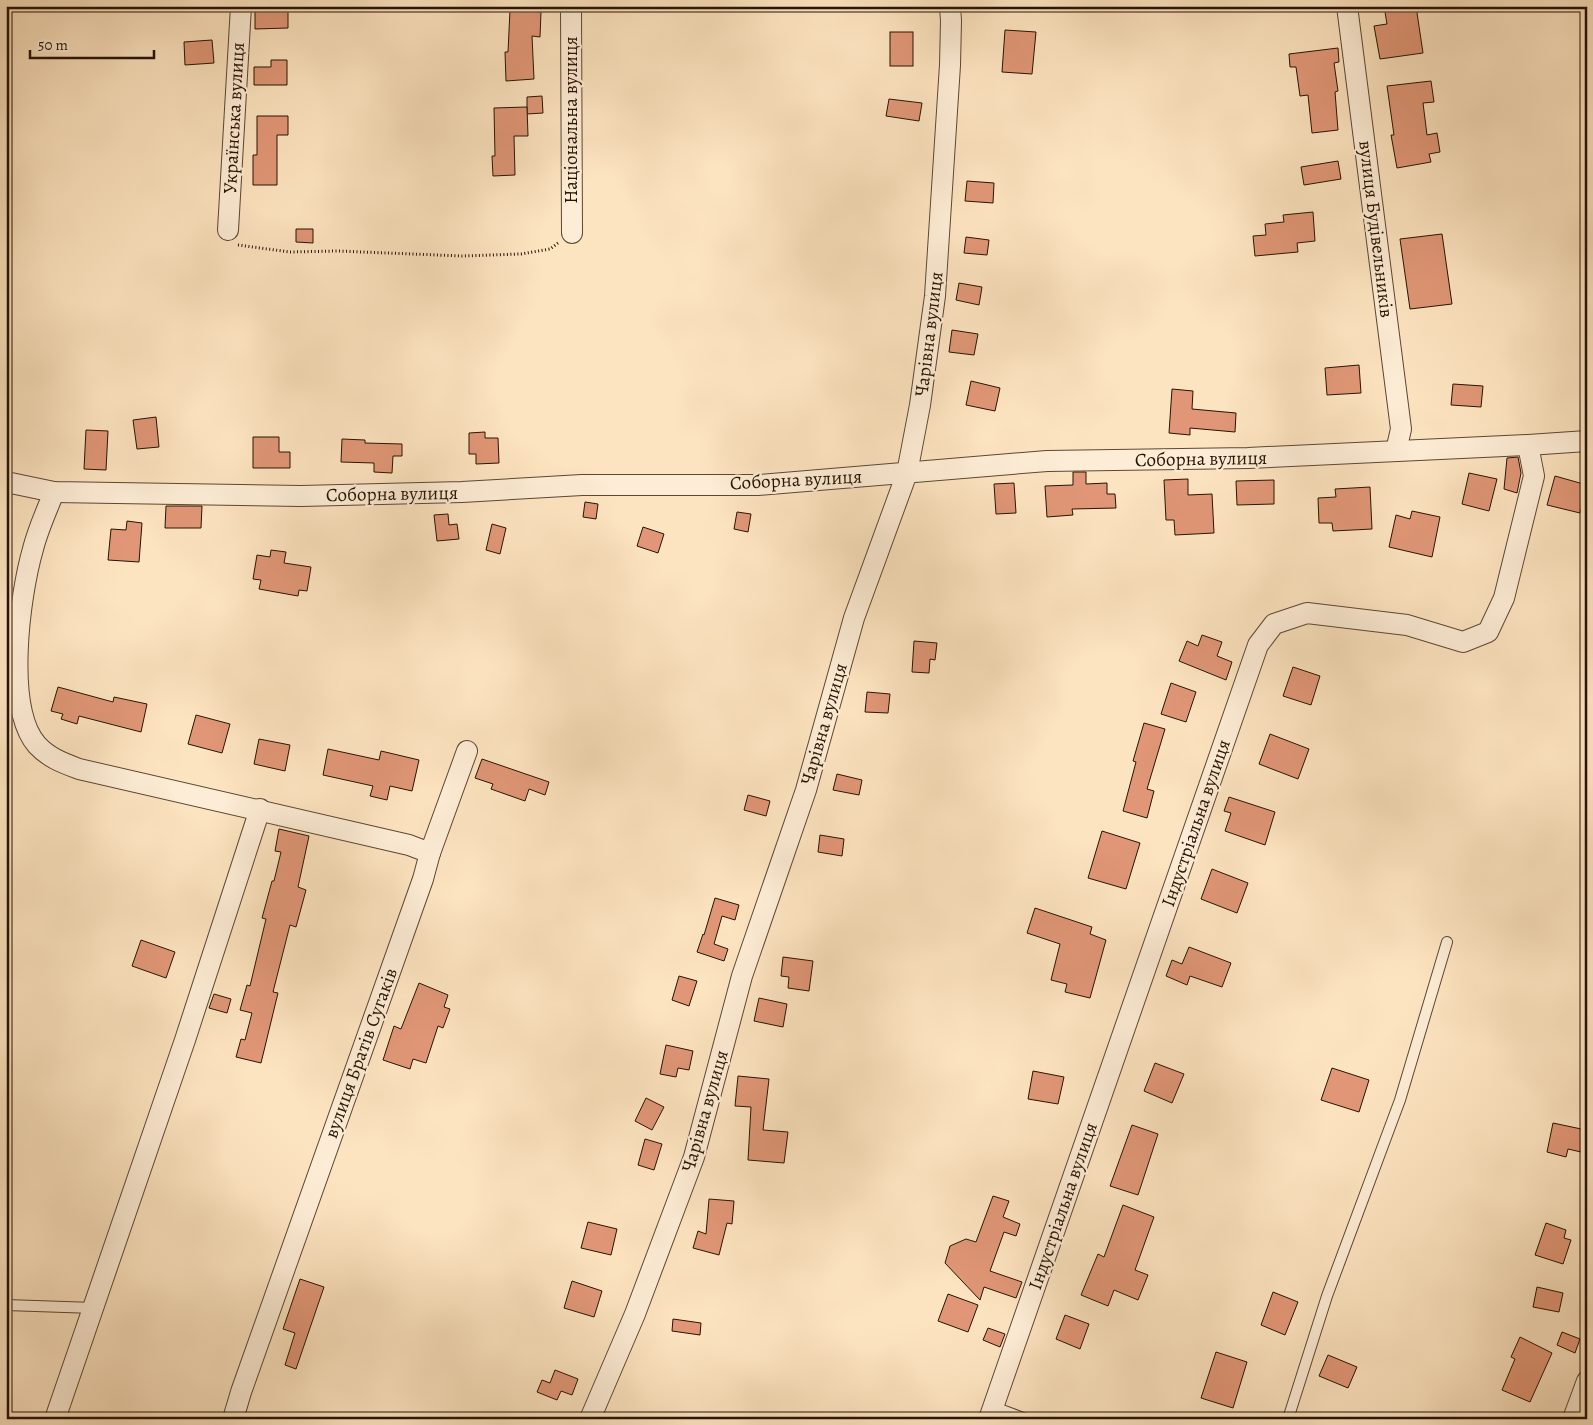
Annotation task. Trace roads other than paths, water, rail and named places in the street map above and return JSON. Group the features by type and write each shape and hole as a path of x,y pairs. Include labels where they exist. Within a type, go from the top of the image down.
{"street":[{"name":"Українська вулиця","path":"228,230 241,6"},
{"name":"Національна вулиця","path":"571,6 572,233"},
{"name":"Чарівна вулиця","path":"590,1419 635,1314 694,1157 742,976 806,790 854,618 907,473 920,405 935,296 950,65 952,22 950,6"},
{"name":"вулиця Будівельників","path":"1347,6 1401,430 1396,451"},
{"name":"Соборна вулиця","path":"6,482 54,492 301,496 444,493 582,485 758,485 1047,461 1248,458 1587,441"},
{"name":"Індустріальна вулиця","path":"992,1413 1258,645 1274,624 1307,613 1407,625 1462,642 1488,632 1504,598 1534,476 1528,445"},
{"path":"54,492 33,547 24,588 18,647 18,694 26,725 36,744 53,759 79,769 260,809 409,845 430,853"},
{"name":"вулиця Братів Сугаків","path":"233,1419 467,750"},
{"path":"55,1419 186,1040 260,809"},
{"path":"1573,1419 1587,1381"}],"lane":[{"path":"1288,1419 1327,1296 1400,1100 1447,942"},
{"path":"6,1306 94,1308"},
{"path":"992,1413 1026,1419"}]}
